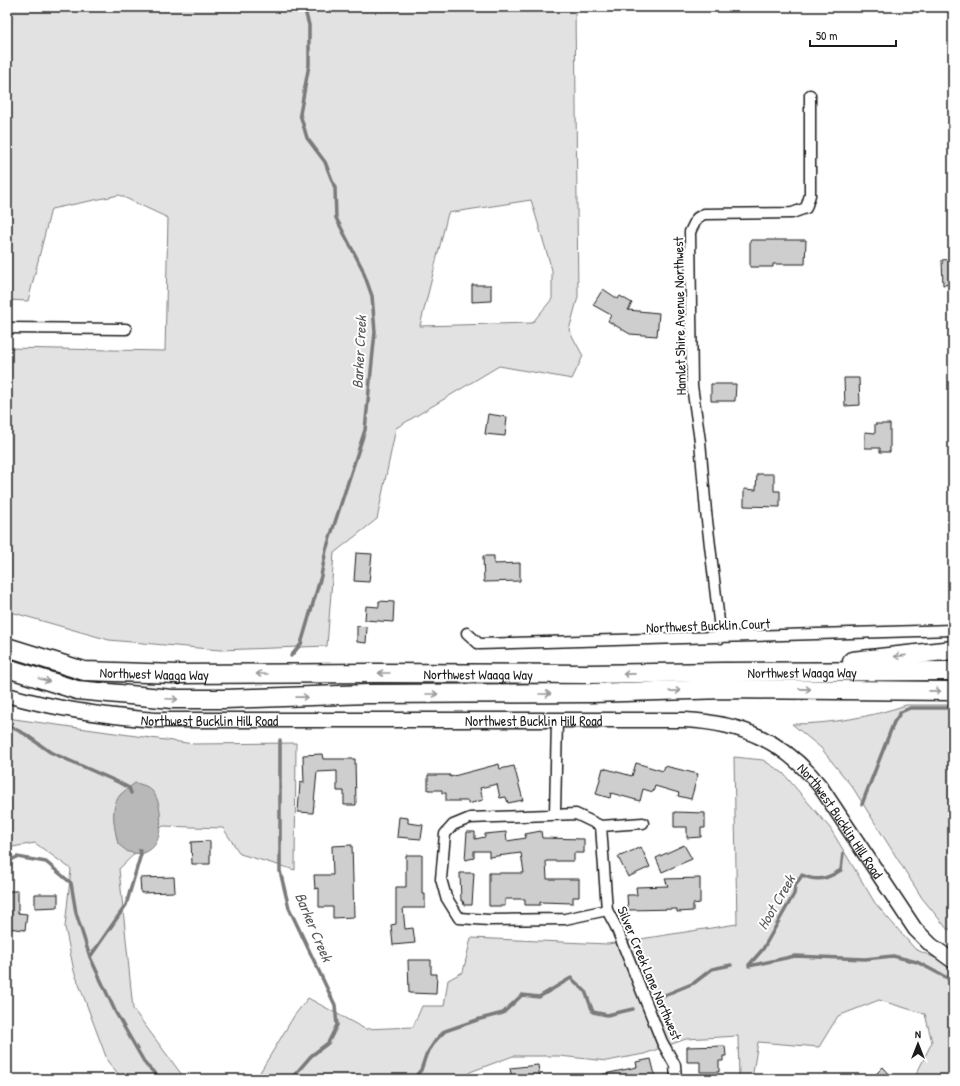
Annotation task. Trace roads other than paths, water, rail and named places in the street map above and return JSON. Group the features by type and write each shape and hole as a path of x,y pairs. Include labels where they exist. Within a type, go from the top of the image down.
{"highway":[{"name":"Northwest Waaga Way","path":"7,647 84,671 177,674 588,674 953,671"},
{"path":"738,672 953,650"},
{"name":"Northwest Waaga Way","path":"7,668 77,690 172,699 225,699 368,694 591,693 726,689 953,691"}],"main road":[{"name":"Northwest Bucklin Hill Road","path":"7,695 84,712 155,720 705,721 736,727 770,741 798,761 809,772 820,786 915,929 931,945 953,961"}],"street":[{"name":"Hamlet Shire Avenue Northwest","path":"721,638 706,512 700,441 692,386 690,232 697,218 704,214 792,213 806,208 810,195 810,95"},
{"path":"7,328 126,329"},
{"name":"Northwest Bucklin Court","path":"467,633 478,644 953,630"},
{"path":"555,814 557,720"},
{"path":"607,910 565,919 489,920 459,918 451,907 441,879 445,834 453,825 470,818 576,814 601,826 643,823"},
{"name":"Silver Creek Lane Northwest","path":"601,826 607,910 662,1042 675,1065 676,1079"}],"waterway":[{"name":"Barker Creek","path":"291,656 301,644 321,576 326,550 365,430 375,332 372,296 362,268 336,218 335,188 325,162 307,138 300,114 309,65 309,25 304,7"},
{"name":"Hoot Creek","path":"862,804 894,722 901,712 910,708 953,708"},
{"path":"7,725 25,734 50,752 129,788 131,793"},
{"name":"Barker Creek","path":"280,740 280,871 289,908 335,1005 337,1025 328,1043 311,1056 291,1079"},
{"path":"90,957 126,905 141,854 140,850"},
{"name":"Hoot Creek","path":"749,965 763,949 794,894 795,886 802,875 817,879 836,873 841,870 843,853"},
{"path":"7,862 17,857 46,862 71,883 76,913 90,957 116,1013 146,1065 161,1079"},
{"path":"749,966 795,956 865,959 893,956 917,962 953,981"},
{"name":"Hoot Creek","path":"655,999 694,983 712,969 731,965"},
{"name":"Hoot Creek","path":"413,1079 421,1070 426,1055 436,1040 445,1031 503,1013 522,995 539,997 571,978 585,991 593,1012 607,1015 633,1009"}]}
